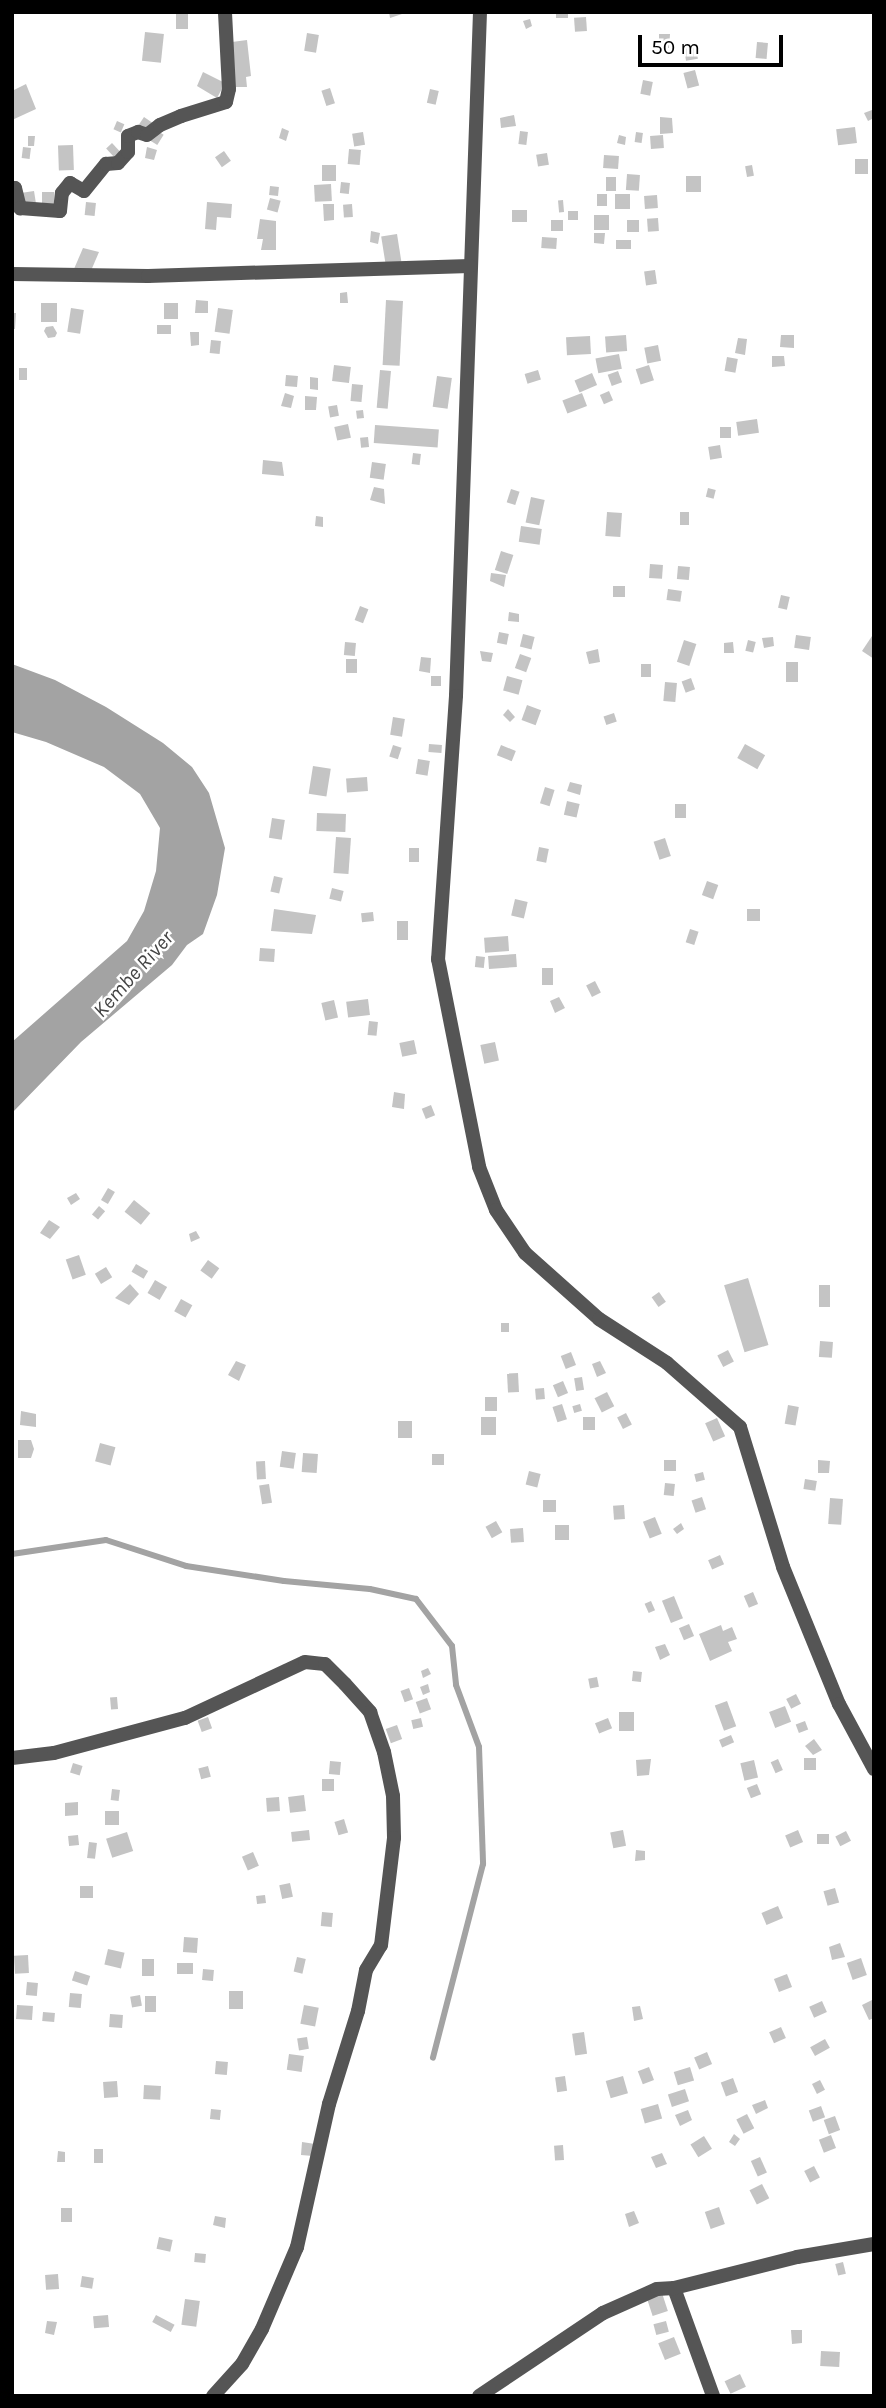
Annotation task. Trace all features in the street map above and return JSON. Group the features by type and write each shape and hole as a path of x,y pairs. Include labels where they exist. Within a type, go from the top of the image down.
{"street":[{"path":"12,189 15,188 20,208 60,211 62,193 70,183 84,191 106,164 118,163 128,152 128,136 138,132 148,135 160,125 181,116 226,102 229,89 225,12"},
{"path":"480,12 456,696 438,959 479,1167 496,1210 525,1253 599,1319 667,1363 740,1427 783,1567 839,1704 874,1769"},
{"path":"12,274 161,275 470,266"},
{"path":"12,1758 67,1750 185,1718 305,1662 325,1664 370,1712 384,1752 393,1796 394,1838 381,1945 366,1970 358,2011 329,2104 297,2247 262,2329 242,2364 214,2396"},
{"path":"479,2396 603,2313 657,2289 674,2288 797,2257 874,2244"},
{"path":"674,2288 713,2396"}],"water":[{"name":"Kembe River","path":"12,664 55,680 106,707 163,743 192,767 209,793 225,848 217,895 203,934 187,945 172,965 81,1042 12,1113 12,1042 127,941 144,911 156,871 160,828 140,794 104,767 46,742 12,732"}],"building":[{"path":"176,12 188,12 188,29 176,29"},
{"path":"389,12 405,12 405,13 390,18"},
{"path":"556,12 568,12 568,18 556,18"},
{"path":"586,17 587,31 575,32 574,18"},
{"path":"530,19 532,26 526,29 523,21"},
{"path":"145,32 164,34 161,63 142,61"},
{"path":"307,33 319,35 316,53 304,51"},
{"path":"659,34 670,34 669,48 659,47"},
{"path":"247,40 251,76 246,77 247,87 235,87 232,42"},
{"path":"757,42 768,43 767,59 756,58"},
{"path":"696,47 698,59 686,61 684,49"},
{"path":"695,70 699,85 688,89 683,73"},
{"path":"203,72 225,83 217,98 197,86"},
{"path":"643,80 653,82 650,96 640,94"},
{"path":"26,84 36,109 12,120 12,91"},
{"path":"330,88 335,103 326,106 321,91"},
{"path":"430,89 439,91 436,105 427,103"},
{"path":"872,110 874,118 868,121 864,113"},
{"path":"514,115 516,126 501,128 500,118"},
{"path":"144,117 153,123 146,133 137,127"},
{"path":"660,117 672,118 673,133 660,134"},
{"path":"117,121 124,124 121,132 113,129"},
{"path":"855,127 857,143 838,145 836,129"},
{"path":"282,128 289,131 286,141 279,138"},
{"path":"156,130 164,135 157,145 150,140"},
{"path":"520,131 528,132 526,145 518,144"},
{"path":"363,132 365,145 354,147 352,134"},
{"path":"636,132 643,133 642,143 635,142"},
{"path":"619,135 626,137 625,145 617,143"},
{"path":"663,135 664,148 651,149 650,136"},
{"path":"28,136 35,136 34,146 28,146"},
{"path":"112,143 123,155 117,160 106,148"},
{"path":"73,145 74,170 59,171 58,146"},
{"path":"23,147 31,148 30,159 22,158"},
{"path":"147,147 157,150 154,160 145,158"},
{"path":"349,149 361,150 360,165 348,164"},
{"path":"224,151 231,161 222,167 215,157"},
{"path":"547,153 549,165 538,167 536,155"},
{"path":"604,155 619,156 618,169 603,168"},
{"path":"855,159 868,159 868,174 855,174"},
{"path":"322,165 336,165 336,181 322,181"},
{"path":"752,165 754,176 747,177 745,166"},
{"path":"627,174 640,175 639,191 626,190"},
{"path":"686,176 701,176 701,192 686,192"},
{"path":"606,177 616,177 616,191 606,191"},
{"path":"341,182 350,183 349,194 340,193"},
{"path":"331,184 332,201 315,202 314,185"},
{"path":"270,186 279,187 278,196 269,195"},
{"path":"34,191 36,204 21,206 19,193"},
{"path":"42,192 54,192 54,209 42,209"},
{"path":"597,194 607,194 607,206 597,206"},
{"path":"615,194 630,194 630,209 615,209"},
{"path":"657,195 658,208 645,209 644,196"},
{"path":"270,198 281,201 278,212 267,210"},
{"path":"558,200 563,200 564,212 559,212"},
{"path":"86,202 96,203 95,216 85,215"},
{"path":"207,202 232,204 231,218 217,217 216,230 205,229"},
{"path":"323,204 334,204 334,220 324,221"},
{"path":"352,204 353,217 344,218 343,205"},
{"path":"512,210 527,210 527,222 512,222"},
{"path":"568,211 578,211 578,220 568,220"},
{"path":"594,215 609,215 609,230 594,230"},
{"path":"658,218 659,231 648,232 647,219"},
{"path":"260,219 276,221 276,250 261,250 263,239 257,239"},
{"path":"551,220 563,220 563,231 551,231"},
{"path":"627,220 639,220 639,232 627,232"},
{"path":"371,231 380,233 378,244 370,242"},
{"path":"594,233 605,233 604,244 594,243"},
{"path":"397,234 402,267 386,269 381,237"},
{"path":"542,237 557,238 556,249 541,248"},
{"path":"616,240 631,240 631,249 616,249"},
{"path":"83,248 99,252 90,273 74,269"},
{"path":"655,270 657,284 646,285 644,272"},
{"path":"347,292 348,303 340,303 340,293"},
{"path":"196,300 208,301 208,313 195,313"},
{"path":"386,300 403,301 400,366 383,365"},
{"path":"41,303 57,303 57,322 41,322"},
{"path":"164,303 178,303 178,319 164,319"},
{"path":"71,308 84,310 80,334 67,332"},
{"path":"218,308 233,310 230,334 215,332"},
{"path":"12,313 16,313 15,329 12,329"},
{"path":"157,325 171,325 171,334 157,334"},
{"path":"53,326 57,333 55,337 48,338 44,331 46,327"},
{"path":"190,332 199,332 199,345 191,346"},
{"path":"626,335 627,351 606,352 605,336"},
{"path":"781,335 794,335 794,348 780,347"},
{"path":"590,336 591,354 567,355 566,337"},
{"path":"738,338 747,339 745,355 735,353"},
{"path":"211,340 221,341 220,354 210,353"},
{"path":"658,345 661,361 647,363 644,348"},
{"path":"619,354 622,369 598,373 595,359"},
{"path":"772,356 784,356 785,366 772,367"},
{"path":"727,357 738,359 735,373 725,371"},
{"path":"334,365 351,367 349,383 332,381"},
{"path":"649,365 654,380 641,385 636,369"},
{"path":"19,368 27,368 27,380 19,380"},
{"path":"380,370 391,371 388,409 377,408"},
{"path":"538,370 541,380 528,384 525,374"},
{"path":"618,371 622,382 612,386 608,375"},
{"path":"592,373 597,385 580,392 575,380"},
{"path":"286,375 298,376 297,387 285,386"},
{"path":"437,376 452,378 448,409 433,407"},
{"path":"310,377 318,378 318,390 310,389"},
{"path":"352,384 363,385 361,402 351,401"},
{"path":"609,391 613,400 604,404 600,395"},
{"path":"285,393 294,396 291,408 281,406"},
{"path":"582,393 587,406 567,414 562,401"},
{"path":"305,396 317,397 316,410 305,410"},
{"path":"337,405 339,416 330,417 328,407"},
{"path":"363,410 364,418 357,419 356,411"},
{"path":"757,419 759,433 738,436 736,422"},
{"path":"348,424 351,438 337,441 334,427"},
{"path":"375,425 439,429 438,447 374,443"},
{"path":"720,427 731,427 731,438 720,438"},
{"path":"368,437 369,447 361,448 360,438"},
{"path":"720,445 722,458 710,460 708,447"},
{"path":"413,453 421,454 420,465 412,464"},
{"path":"263,460 282,462 284,476 262,474"},
{"path":"372,462 386,464 384,480 370,478"},
{"path":"374,487 384,489 385,504 370,500"},
{"path":"708,488 716,490 714,499 706,497"},
{"path":"511,489 520,492 515,505 507,502"},
{"path":"531,497 545,500 539,525 526,522"},
{"path":"607,512 622,513 620,537 605,536"},
{"path":"680,512 689,512 689,525 680,525"},
{"path":"316,516 323,517 323,527 315,526"},
{"path":"521,526 542,529 540,545 519,542"},
{"path":"501,551 513,555 507,574 495,570"},
{"path":"650,564 663,565 662,579 649,578"},
{"path":"678,566 690,567 689,580 677,579"},
{"path":"491,573 506,575 504,587 490,581"},
{"path":"613,586 625,586 625,597 613,597"},
{"path":"668,589 682,591 680,602 666,600"},
{"path":"781,595 790,597 787,610 778,608"},
{"path":"360,606 368,609 363,623 355,620"},
{"path":"509,612 519,614 519,622 508,621"},
{"path":"499,632 509,634 507,645 497,643"},
{"path":"874,633 874,659 862,651"},
{"path":"523,634 535,637 531,650 520,647"},
{"path":"796,635 811,637 809,650 794,648"},
{"path":"773,637 774,646 764,648 762,638"},
{"path":"684,640 696,644 689,666 677,662"},
{"path":"748,640 756,642 753,653 745,651"},
{"path":"345,642 356,643 355,656 344,655"},
{"path":"733,642 734,653 724,653 724,643"},
{"path":"598,649 600,662 589,664 586,652"},
{"path":"480,651 493,653 491,662 482,661"},
{"path":"520,654 531,658 526,672 515,668"},
{"path":"421,657 431,658 430,673 419,671"},
{"path":"346,659 357,659 357,673 346,673"},
{"path":"786,662 798,662 798,682 786,682"},
{"path":"641,664 651,664 651,677 641,677"},
{"path":"431,676 441,676 441,686 431,686"},
{"path":"507,676 522,680 519,695 503,690"},
{"path":"691,678 695,689 686,693 682,681"},
{"path":"665,682 677,683 675,702 663,701"},
{"path":"527,705 541,710 536,725 522,720"},
{"path":"508,709 515,717 510,722 503,715"},
{"path":"614,713 617,722 606,725 604,716"},
{"path":"393,717 405,719 402,737 390,735"},
{"path":"429,744 442,745 441,753 428,752"},
{"path":"745,744 765,755 757,769 737,758"},
{"path":"393,745 402,748 398,759 389,756"},
{"path":"501,745 516,751 512,761 497,755"},
{"path":"418,759 430,761 428,776 416,774"},
{"path":"313,766 331,769 326,796 309,794"},
{"path":"367,777 368,791 347,792 346,778"},
{"path":"570,782 582,785 580,795 567,791"},
{"path":"545,787 555,790 550,806 540,803"},
{"path":"567,801 580,804 577,818 564,815"},
{"path":"675,804 686,804 686,818 675,818"},
{"path":"317,813 346,814 345,832 316,831"},
{"path":"272,818 285,820 282,840 269,838"},
{"path":"336,837 351,838 348,874 333,873"},
{"path":"665,838 671,856 659,860 654,842"},
{"path":"539,847 549,849 546,863 536,861"},
{"path":"409,848 419,848 419,862 409,862"},
{"path":"274,876 283,878 279,894 270,892"},
{"path":"707,881 718,885 713,899 702,895"},
{"path":"332,888 344,891 341,902 329,899"},
{"path":"515,899 528,902 524,918 511,916"},
{"path":"274,909 316,915 312,934 271,931"},
{"path":"747,909 760,909 760,921 747,921"},
{"path":"373,912 374,921 362,922 361,913"},
{"path":"397,921 408,921 408,940 397,940"},
{"path":"690,929 699,932 694,945 686,942"},
{"path":"508,936 509,951 485,953 484,938"},
{"path":"260,948 275,949 274,962 259,961"},
{"path":"516,954 517,967 489,969 488,956"},
{"path":"476,956 485,957 484,968 475,967"},
{"path":"542,968 553,968 553,985 542,985"},
{"path":"595,981 601,993 592,997 586,986"},
{"path":"559,997 565,1008 555,1013 550,1001"},
{"path":"368,999 370,1015 348,1018 346,1002"},
{"path":"334,1000 338,1018 325,1020 321,1003"},
{"path":"369,1021 378,1022 376,1036 368,1035"},
{"path":"414,1040 417,1054 402,1057 399,1043"},
{"path":"495,1042 499,1061 484,1064 480,1045"},
{"path":"394,1092 405,1094 404,1109 392,1107"},
{"path":"431,1105 435,1115 426,1119 422,1109"},
{"path":"108,1188 115,1192 108,1204 101,1200"},
{"path":"76,1193 80,1199 71,1205 67,1198"},
{"path":"134,1200 150,1213 141,1225 125,1212"},
{"path":"99,1206 105,1211 98,1220 92,1214"},
{"path":"49,1220 60,1227 50,1239 40,1233"},
{"path":"196,1231 200,1238 191,1242 189,1234"},
{"path":"79,1255 86,1275 73,1279 66,1260"},
{"path":"208,1260 219,1268 212,1279 200,1271"},
{"path":"136,1264 148,1271 144,1279 132,1272"},
{"path":"106,1267 112,1277 101,1284 95,1274"},
{"path":"748,1278 768,1345 745,1352 724,1285"},
{"path":"155,1280 167,1287 160,1300 148,1293"},
{"path":"130,1284 139,1294 129,1305 115,1298"},
{"path":"819,1285 830,1285 830,1307 819,1307"},
{"path":"659,1292 666,1302 659,1307 652,1297"},
{"path":"181,1299 192,1305 186,1318 174,1311"},
{"path":"501,1323 509,1323 509,1332 501,1332"},
{"path":"820,1341 833,1342 832,1358 819,1357"},
{"path":"728,1350 734,1362 723,1367 717,1355"},
{"path":"571,1352 576,1365 566,1369 561,1356"},
{"path":"236,1361 246,1365 239,1381 228,1375"},
{"path":"600,1361 606,1373 597,1377 592,1364"},
{"path":"518,1373 519,1392 508,1393 507,1374"},
{"path":"582,1377 584,1390 576,1391 574,1378"},
{"path":"563,1381 568,1393 558,1397 553,1385"},
{"path":"544,1388 545,1399 536,1400 535,1389"},
{"path":"607,1392 614,1406 602,1413 595,1398"},
{"path":"485,1397 497,1397 497,1411 485,1411"},
{"path":"562,1404 567,1419 557,1422 552,1407"},
{"path":"580,1404 582,1411 574,1413 572,1406"},
{"path":"788,1405 799,1407 796,1426 785,1424"},
{"path":"21,1411 36,1414 36,1427 20,1425"},
{"path":"626,1413 632,1425 623,1429 617,1418"},
{"path":"481,1417 496,1417 496,1435 481,1435"},
{"path":"583,1417 595,1417 595,1430 583,1430"},
{"path":"717,1418 725,1436 713,1442 705,1423"},
{"path":"398,1421 412,1421 412,1438 398,1438"},
{"path":"18,1440 31,1440 34,1449 31,1458 18,1458"},
{"path":"100,1443 115,1447 111,1465 95,1461"},
{"path":"282,1451 296,1453 294,1469 280,1467"},
{"path":"303,1453 318,1454 317,1473 302,1472"},
{"path":"432,1454 444,1454 444,1465 432,1465"},
{"path":"664,1460 676,1460 676,1471 664,1471"},
{"path":"818,1460 830,1461 829,1473 818,1473"},
{"path":"256,1461 265,1461 266,1479 257,1479"},
{"path":"529,1471 541,1474 537,1487 526,1485"},
{"path":"703,1472 705,1480 696,1482 694,1474"},
{"path":"805,1479 817,1481 815,1491 803,1489"},
{"path":"665,1483 675,1484 674,1496 664,1495"},
{"path":"269,1484 272,1503 262,1504 259,1486"},
{"path":"702,1497 706,1509 696,1513 692,1500"},
{"path":"830,1498 843,1499 841,1525 828,1524"},
{"path":"543,1500 556,1500 556,1512 543,1512"},
{"path":"624,1505 625,1519 614,1520 613,1506"},
{"path":"655,1517 662,1534 650,1539 643,1522"},
{"path":"496,1521 502,1532 492,1538 486,1527"},
{"path":"681,1523 684,1529 677,1534 673,1529"},
{"path":"555,1525 569,1525 569,1540 555,1540"},
{"path":"523,1528 524,1542 511,1543 510,1529"},
{"path":"720,1555 724,1564 712,1569 708,1560"},
{"path":"753,1592 758,1604 749,1608 744,1596"},
{"path":"674,1596 683,1618 671,1623 662,1601"},
{"path":"651,1601 655,1610 649,1613 645,1604"},
{"path":"689,1624 694,1636 684,1640 679,1628"},
{"path":"721,1625 723,1631 732,1627 737,1639 728,1642 732,1651 710,1661 699,1634"},
{"path":"665,1644 670,1655 660,1660 655,1647"},
{"path":"428,1668 431,1674 423,1678 421,1671"},
{"path":"633,1671 642,1672 641,1682 632,1681"},
{"path":"597,1677 599,1687 590,1689 588,1679"},
{"path":"428,1684 430,1692 423,1695 420,1687"},
{"path":"409,1688 413,1699 405,1702 401,1691"},
{"path":"796,1694 801,1704 791,1709 786,1699"},
{"path":"117,1697 118,1709 111,1710 110,1698"},
{"path":"427,1698 431,1709 420,1713 416,1702"},
{"path":"727,1701 736,1726 724,1731 715,1705"},
{"path":"785,1706 791,1722 775,1728 769,1712"},
{"path":"619,1712 634,1712 634,1731 619,1731"},
{"path":"208,1717 212,1728 202,1732 198,1721"},
{"path":"421,1718 423,1727 413,1729 411,1720"},
{"path":"608,1718 612,1728 599,1733 595,1723"},
{"path":"805,1721 808,1729 799,1733 796,1725"},
{"path":"397,1725 402,1739 391,1743 386,1729"},
{"path":"731,1735 734,1742 722,1747 719,1740"},
{"path":"814,1739 822,1750 813,1755 805,1746"},
{"path":"804,1758 816,1758 816,1770 804,1770"},
{"path":"651,1759 649,1775 637,1776 636,1760"},
{"path":"778,1759 783,1770 776,1773 771,1762"},
{"path":"754,1760 758,1778 744,1781 740,1763"},
{"path":"330,1761 341,1762 340,1775 329,1774"},
{"path":"73,1763 83,1766 80,1775 70,1773"},
{"path":"208,1766 211,1777 201,1779 198,1769"},
{"path":"322,1779 334,1779 334,1791 322,1791"},
{"path":"757,1784 761,1794 751,1798 747,1788"},
{"path":"112,1789 120,1790 119,1801 111,1800"},
{"path":"304,1795 306,1811 290,1813 288,1797"},
{"path":"279,1797 280,1811 267,1812 266,1798"},
{"path":"78,1802 78,1815 65,1816 65,1803"},
{"path":"105,1811 119,1811 119,1825 105,1825"},
{"path":"344,1819 348,1832 339,1835 334,1822"},
{"path":"309,1830 310,1840 292,1842 291,1832"},
{"path":"623,1830 626,1846 613,1848 610,1832"},
{"path":"798,1830 803,1842 790,1847 785,1835"},
{"path":"846,1831 851,1841 840,1846 835,1836"},
{"path":"127,1832 133,1851 112,1858 106,1839"},
{"path":"817,1834 829,1834 829,1844 817,1844"},
{"path":"78,1835 79,1845 69,1846 68,1836"},
{"path":"89,1842 97,1843 95,1859 87,1858"},
{"path":"636,1850 645,1851 645,1860 635,1861"},
{"path":"253,1852 259,1866 248,1870 242,1857"},
{"path":"290,1883 293,1897 282,1899 279,1885"},
{"path":"80,1886 93,1886 93,1898 80,1898"},
{"path":"835,1888 839,1902 828,1906 823,1891"},
{"path":"265,1895 266,1903 257,1904 256,1896"},
{"path":"778,1906 783,1918 767,1925 761,1913"},
{"path":"322,1912 333,1913 332,1927 321,1926"},
{"path":"184,1937 198,1938 197,1953 183,1952"},
{"path":"840,1943 845,1957 832,1960 829,1947"},
{"path":"108,1949 125,1953 121,1968 104,1965"},
{"path":"28,1955 29,1973 15,1974 14,1956"},
{"path":"297,1957 306,1959 302,1974 294,1972"},
{"path":"861,1958 867,1975 853,1980 847,1963"},
{"path":"142,1959 154,1959 154,1976 142,1976"},
{"path":"177,1963 193,1963 193,1974 177,1974"},
{"path":"203,1969 214,1970 213,1981 202,1980"},
{"path":"75,1971 90,1976 87,1985 72,1981"},
{"path":"787,1974 792,1987 779,1992 774,1979"},
{"path":"27,1982 38,1983 37,1996 26,1995"},
{"path":"229,1991 243,1991 243,2009 229,2009"},
{"path":"70,1993 82,1994 81,2008 69,2007"},
{"path":"140,1995 142,2006 132,2008 130,1997"},
{"path":"145,1996 156,1996 156,2012 145,2012"},
{"path":"874,1999 874,2018 869,2020 862,2005"},
{"path":"822,2001 827,2012 814,2018 809,2007"},
{"path":"17,2005 33,2006 32,2020 16,2019"},
{"path":"304,2005 319,2008 315,2027 300,2024"},
{"path":"640,2006 643,2019 634,2021 632,2007"},
{"path":"43,2012 55,2013 54,2022 42,2021"},
{"path":"110,2014 123,2015 122,2028 109,2027"},
{"path":"781,2027 786,2038 774,2043 769,2032"},
{"path":"584,2032 587,2054 575,2055 572,2034"},
{"path":"307,2037 309,2049 299,2050 297,2039"},
{"path":"825,2039 830,2048 815,2056 810,2047"},
{"path":"707,2052 712,2064 699,2069 694,2057"},
{"path":"289,2054 304,2056 302,2072 287,2070"},
{"path":"216,2061 228,2062 227,2075 215,2074"},
{"path":"649,2067 654,2080 643,2084 638,2071"},
{"path":"690,2067 694,2080 678,2085 674,2072"},
{"path":"565,2076 567,2091 557,2092 555,2077"},
{"path":"623,2076 628,2093 611,2098 606,2081"},
{"path":"733,2078 738,2092 726,2097 721,2082"},
{"path":"820,2080 825,2090 817,2094 812,2084"},
{"path":"117,2081 118,2097 104,2098 103,2082"},
{"path":"144,2085 161,2086 160,2100 143,2099"},
{"path":"685,2089 689,2101 672,2107 668,2095"},
{"path":"765,2100 768,2108 756,2114 752,2105"},
{"path":"658,2104 662,2118 645,2123 641,2109"},
{"path":"821,2106 825,2117 813,2122 809,2110"},
{"path":"211,2109 221,2110 220,2120 210,2119"},
{"path":"688,2110 692,2120 680,2126 675,2115"},
{"path":"747,2114 754,2128 744,2134 736,2119"},
{"path":"835,2116 840,2130 829,2134 824,2120"},
{"path":"734,2134 740,2139 735,2146 729,2142"},
{"path":"831,2135 836,2148 824,2153 819,2140"},
{"path":"704,2136 712,2149 698,2157 690,2144"},
{"path":"302,2142 315,2144 313,2156 301,2155"},
{"path":"563,2145 564,2160 555,2161 554,2146"},
{"path":"94,2149 103,2149 103,2163 94,2163"},
{"path":"58,2151 65,2152 65,2162 57,2162"},
{"path":"662,2153 667,2164 656,2168 651,2157"},
{"path":"760,2157 767,2173 758,2177 751,2161"},
{"path":"814,2166 820,2178 810,2183 804,2171"},
{"path":"762,2184 769,2198 757,2205 750,2190"},
{"path":"719,2207 725,2224 711,2229 705,2212"},
{"path":"61,2208 72,2208 72,2222 61,2222"},
{"path":"634,2211 639,2223 629,2227 625,2214"},
{"path":"215,2216 226,2218 225,2228 213,2225"},
{"path":"159,2237 173,2240 170,2252 157,2249"},
{"path":"195,2253 206,2254 205,2263 194,2262"},
{"path":"843,2262 846,2274 838,2276 835,2264"},
{"path":"58,2274 59,2289 46,2290 45,2275"},
{"path":"82,2276 94,2278 92,2289 80,2287"},
{"path":"662,2293 668,2311 653,2316 647,2298"},
{"path":"185,2299 200,2301 196,2327 181,2325"},
{"path":"108,2315 109,2327 94,2328 93,2316"},
{"path":"156,2315 175,2325 171,2332 152,2322"},
{"path":"47,2321 57,2322 54,2335 45,2333"},
{"path":"666,2321 669,2332 656,2335 653,2324"},
{"path":"791,2330 802,2330 802,2343 792,2344"},
{"path":"674,2337 681,2354 665,2360 658,2343"},
{"path":"821,2351 840,2352 839,2367 820,2366"},
{"path":"740,2374 746,2387 731,2394 725,2381"}],"waterway":[{"path":"12,1554 106,1540 186,1566 284,1581 370,1589 416,1599 452,1646 456,1685 479,1747 483,1864 433,2058"}]}
